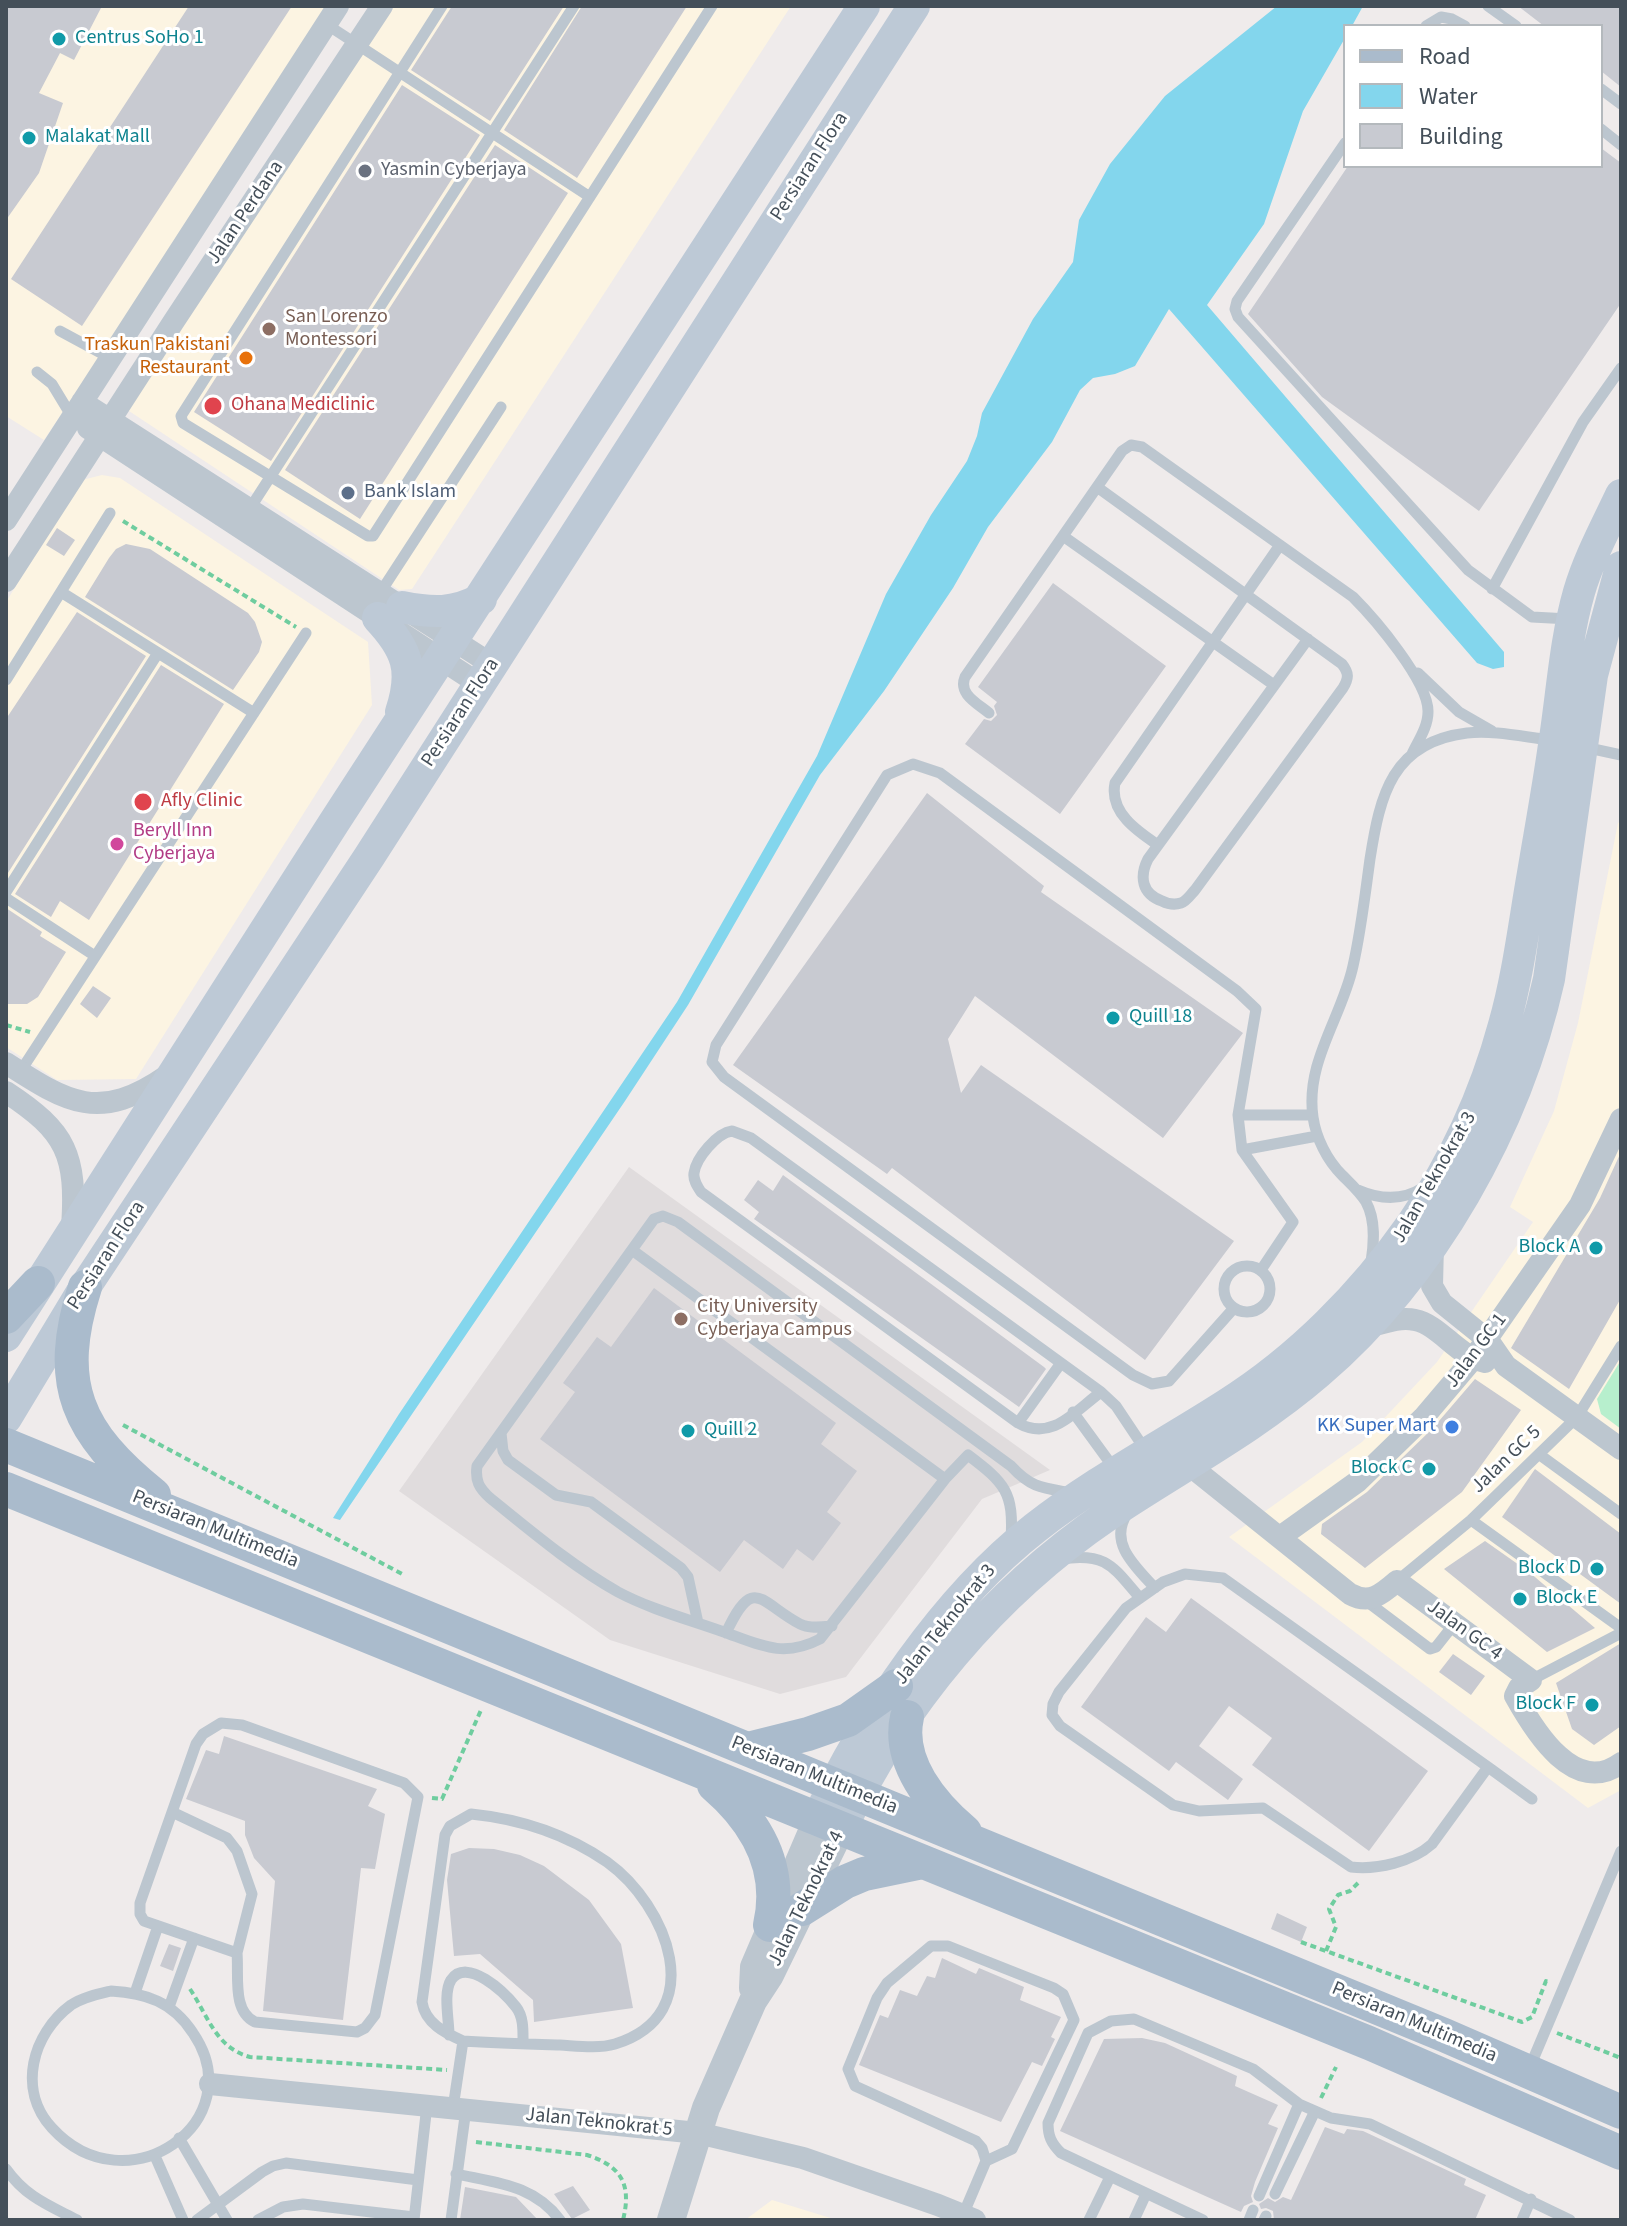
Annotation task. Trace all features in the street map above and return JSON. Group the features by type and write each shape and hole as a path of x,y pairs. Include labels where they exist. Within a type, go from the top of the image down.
{"main road":[{"name":"Persiaran Flora","path":"6,1336 864,6"},
{"name":"Persiaran Flora","path":"6,1418 85,1287 369,857 914,6"},
{"name":"Jalan Teknokrat 3","path":"901,1702 941,1670 974,1631 1043,1565 1108,1515 1277,1406 1319,1372 1365,1328 1433,1242 1483,1161 1520,1080 1535,1037 1549,979 1569,744 1573,619 1595,549 1621,495"},
{"name":"Jalan Teknokrat 3","path":"846,1789 868,1774 901,1702 955,1607 1010,1548 1082,1494 1230,1403 1277,1367 1347,1304 1415,1220 1459,1144 1478,1101 1505,1022 1569,744 1592,675 1621,567"},
{"path":"395,730 407,694 406,658 395,636 387,606 454,611 481,599"},
{"path":"6,1317 38,1283"},
{"path":"85,1287 75,1320 73,1347 73,1377 78,1403 91,1432 108,1456 183,1517"},
{"name":"Persiaran Multimedia","path":"6,1445 1444,2035 1621,2112"},
{"name":"Persiaran Multimedia","path":"6,1489 1369,2043 1621,2153"},
{"path":"748,1749 808,1734 901,1702 906,1752 920,1780 952,1821 980,1844"},
{"path":"695,1770 731,1800 761,1842 774,1885 775,1904 770,1925"},
{"name":"Jalan Teknokrat 4","path":"829,1824 846,1789"},
{"path":"802,1909 824,1893 854,1878 922,1862"},
{"path":"1444,2035 1621,2091"},
{"path":"1369,2043 1472,2101 1621,2174"}],"street":[{"name":"Jalan Perdana","path":"8,574 382,6"},
{"name":"Jalan Perdana","path":"6,520 332,15"},
{"path":"77,410 387,606 485,674"},
{"path":"13,1067 65,1099 92,1103 127,1097 148,1089 178,1068"},
{"path":"6,1092 44,1119 59,1137 73,1178 71,1233"},
{"name":"Jalan GC 1","path":"1280,1537 1357,1482 1423,1418 1473,1359 1580,1205 1621,1119"},
{"path":"1433,1242 1431,1277 1436,1295 1488,1340 1506,1366 1621,1449"},
{"path":"1365,1328 1400,1319 1417,1320 1473,1359 1506,1366"},
{"path":"1189,1465 1350,1594 1365,1600 1379,1596 1397,1581"},
{"name":"Jalan GC 4","path":"1397,1581 1531,1680"},
{"path":"1531,1680 1519,1688 1515,1696 1533,1729 1550,1749 1582,1772 1590,1774 1608,1773 1621,1763"},
{"name":"Jalan Teknokrat 4","path":"671,2220 706,2108 753,2001 770,1975 802,1909 829,1824"},
{"name":"Jalan Teknokrat 4","path":"753,2001 754,1967 770,1925 829,1824"},
{"name":"Jalan Teknokrat 5","path":"210,2084 698,2133 803,2158 935,2212 969,2218"}],"lane":[{"path":"442,6 181,416 183,423 368,536 373,536 712,6"},
{"path":"244,518 574,6"},
{"path":"1488,6 1513,24"},
{"path":"332,15 358,45 590,197"},
{"path":"1429,24 1441,17 1461,24"},
{"path":"1603,90 1621,104"},
{"path":"1603,131 1621,145"},
{"path":"1343,146 1237,301 1235,309 1243,326 1468,570 1532,617 1573,619"},
{"path":"60,331 110,358"},
{"path":"1492,589 1583,422 1621,368"},
{"path":"37,372 77,410"},
{"path":"387,606 501,407"},
{"path":"989,713 969,696 962,684 1122,451 1131,445 1142,447 1353,597 1411,669 1427,701 1425,727 1412,754"},
{"path":"1097,487 1308,639 1342,664 1348,672 1348,680 1184,902 1165,903 1146,890 1142,879 1143,869 1308,639"},
{"path":"6,680 110,513"},
{"path":"1063,536 1274,685"},
{"path":"1158,845 1125,818 1115,800 1115,783 1280,545"},
{"path":"61,592 254,713"},
{"path":"13,1067 41,1038 306,633"},
{"path":"1398,652 1459,712 1498,734"},
{"path":"6,892 158,653"},
{"path":"1367,1282 1374,1233 1367,1203 1340,1173 1317,1136 1312,1115 1314,1073 1353,970 1380,802 1397,768 1412,754 1448,737 1468,733 1569,744 1621,755"},
{"path":"1234,1308 1169,1381 1152,1384 1133,1375 724,1077 712,1062 716,1045 887,775 913,764 940,773 1237,991 1256,1009 1238,1115 1242,1150 1293,1222 1261,1270"},
{"path":"6,898 95,956"},
{"path":"1238,1115 1312,1115"},
{"path":"1101,1392 1054,1427 1042,1431 1018,1423 701,1192 695,1184 694,1174 716,1137 732,1131 751,1138 1101,1392 1116,1406 1147,1452"},
{"path":"1242,1150 1317,1136"},
{"path":"1357,1189 1376,1198 1405,1196 1417,1192 1443,1171"},
{"path":"978,1442 945,1479 820,1639 807,1646 778,1650 649,1606 610,1587 571,1562 480,1489 476,1477 477,1466 654,1219 663,1216 672,1217 978,1442 1038,1488 1082,1494"},
{"path":"632,1250 945,1479"},
{"path":"1240,1266 1261,1270 1270,1284 1271,1292 1264,1306 1249,1313 1234,1308 1228,1303 1224,1289 1228,1275 1240,1266"},
{"name":"Jalan GC 5","path":"1397,1581 1471,1520 1577,1417 1621,1346"},
{"path":"1018,1423 1061,1363"},
{"path":"1073,1412 1117,1472"},
{"path":"501,1433 503,1451 508,1460 556,1495 591,1502 681,1568 688,1577 698,1623"},
{"path":"968,1455 991,1473 1011,1502 1010,1548"},
{"path":"1540,1455 1621,1514"},
{"path":"1142,1494 1124,1519 1120,1534 1126,1555 1155,1588"},
{"path":"1471,1520 1621,1630 1531,1680"},
{"path":"1043,1565 1064,1558 1103,1560 1140,1598"},
{"path":"1488,1767 1423,1852 1411,1858 1361,1868 1351,1867 1263,1808 1199,1811 1173,1805 1060,1726 1052,1715 1053,1704 1059,1692 1126,1608 1155,1588 1185,1574 1223,1578 1488,1767 1532,1799"},
{"path":"726,1633 738,1608 753,1598 765,1599 801,1625 832,1626"},
{"path":"1365,1600 1430,1649 1436,1647 1455,1623"},
{"path":"172,1812 227,1838 237,1851 252,1894 237,1953 240,2009 246,2018 255,2022 357,2032 365,2028 375,2015 418,1797 404,1783 242,1725 221,1723 203,1734 196,1744 172,1812 140,1903 140,1914 144,1921 237,1953"},
{"path":"471,1814 502,1817 542,1828 609,1864 637,1893 654,1917 666,1942 672,1991 655,2021 636,2035 613,2045 463,2041 449,2035 430,2020 422,2002 445,1835 450,1826 471,1814"},
{"path":"1532,2062 1621,1851"},
{"path":"135,1993 158,1926"},
{"path":"169,2007 194,1938"},
{"path":"969,2218 986,2161 982,2148 976,2141 855,2086 848,2069 877,1998 887,1983 931,1946 948,1946 1054,1988 1063,1994 1074,2020 1012,2149 986,2161"},
{"path":"449,2035 448,1989 458,1973 469,1971 478,1973 517,2008 523,2044"},
{"path":"111,1991 135,1993 160,2001 187,2024 205,2053 210,2084 200,2112 179,2138 155,2156 140,2160 109,2160 77,2147 52,2128 35,2099 32,2084 35,2052 44,2035 71,2005 111,1991"},
{"path":"1203,2220 1061,2153 1048,2135 1048,2123 1088,2033 1111,2021 1134,2019 1253,2069 1299,2104 1331,2118 1370,2124 1571,2220"},
{"path":"451,2220 461,2140 459,2071 463,2041"},
{"path":"1259,2196 1299,2104"},
{"path":"258,2220 283,2207 303,2204 414,2219 427,2105"},
{"path":"1275,2194 1315,2111"},
{"path":"179,2138 227,2220"},
{"path":"155,2156 183,2220"},
{"path":"197,2220 273,2166 286,2163 418,2180"},
{"path":"6,2171 30,2196 77,2220"},
{"path":"456,2174 529,2191 550,2205 560,2220"},
{"path":"1089,2220 1110,2177"},
{"path":"1134,2220 1146,2194"},
{"path":"1522,2220 1531,2199"}],"path":[{"path":"110,513 306,633"},
{"path":"6,1025 41,1038"},
{"path":"112,1419 404,1575"},
{"path":"442,1799 482,1708"},
{"path":"1326,1951 1336,1927 1329,1909 1338,1895 1350,1891 1358,1883 1361,1868"},
{"path":"1301,1942 1522,2022 1532,2017 1546,1981 1563,1989"},
{"path":"179,1981 191,1990 217,2036 237,2054 459,2071"},
{"path":"1532,2017 1546,2029 1621,2058"},
{"path":"1315,2111 1336,2067"},
{"path":"461,2140 587,2155 603,2160 614,2167 626,2192 623,2220"}],"shaded area":[{"path":"6,6 333,6 44,440 6,416"},
{"path":"383,6 791,6 412,589 399,590 123,407"},
{"path":"102,475 120,478 368,642 372,705 136,1079 57,1080 6,1047 6,602 82,480"},
{"path":"1621,821 1621,1790 1588,1808 1229,1537 1362,1442 1437,1362 1533,1222 1510,1207 1554,1111 1578,1023 1618,823"},
{"name":"City University Cyberjaya Campus","path":"629,1167 1050,1470 982,1499 846,1677 780,1694 610,1640 399,1491"},
{"path":"772,2200 837,2220 745,2220"}],"green space":[{"path":"1621,1360 1621,1429 1601,1414 1597,1399"}],"water":[{"path":"1277,6 1363,6 1353,24 1343,24 1343,41 1303,111 1264,224 1207,305 1504,652 1504,667 1493,669 1477,663 1169,309 1135,366 1093,378 1080,390 1052,442 988,527 953,588 884,691 820,775 688,1005 625,1101 340,1520 333,1518 399,1414 677,1002 817,756 886,594 931,515 967,461 982,413 1033,319 1073,262 1079,220 1110,164 1165,96"}],"building":[{"name":"Malakat Mall","path":"6,6 102,6 74,60 60,53 39,93 63,103 39,173 6,220"},
{"path":"189,6 292,6 82,326 11,279"},
{"path":"452,6 564,6 490,121 411,70"},
{"path":"582,6 687,6 577,178 504,130"},
{"path":"1518,6 1621,6 1621,87 1603,73 1603,24 1541,24"},
{"path":"402,85 480,135 271,461 194,412"},
{"path":"495,145 568,193 360,519 285,470"},
{"path":"1603,150 1621,163 1621,303 1479,511 1322,397 1248,314 1347,168 1603,168"},
{"path":"57,528 75,540 64,556 46,545"},
{"path":"126,544 150,549 248,613 255,622 262,642 259,652 233,690 85,597 109,558 116,549"},
{"path":"1053,583 1166,666 1060,814 965,744 984,719 991,721 997,715 994,706 997,702 978,687"},
{"path":"77,612 146,656 6,876 6,719"},
{"path":"161,665 224,704 89,920 60,901 51,917 15,894"},
{"path":"927,793 1044,886 1041,892 1243,1033 1163,1138 975,996 948,1039 961,1093 981,1065 1234,1241 1145,1360 892,1168 887,1174 733,1065"},
{"path":"6,908 42,932 40,936 66,952 38,997 27,1004 6,1004"},
{"path":"93,986 111,998 97,1018 80,1004"},
{"name":"Block A","path":"1621,1152 1621,1298 1569,1389 1511,1348 1600,1198"},
{"path":"783,1175 1044,1367 1046,1369 1019,1407 754,1219 759,1212 744,1200 758,1180 773,1191"},
{"name":"Quill 2","path":"654,1288 836,1423 821,1444 857,1471 827,1512 841,1523 813,1561 797,1549 783,1569 744,1540 720,1572 540,1439 575,1392 563,1383 597,1337 611,1347"},
{"name":"Block C","path":"1475,1379 1521,1410 1462,1492 1365,1568 1321,1534 1322,1524 1367,1492 1433,1428"},
{"name":"Block D","path":"1535,1469 1621,1534 1621,1604 1502,1517"},
{"name":"Block E","path":"1485,1541 1529,1572 1595,1628 1547,1652 1444,1569"},
{"path":"1191,1598 1428,1771 1369,1851 1252,1765 1272,1738 1229,1706 1199,1746 1243,1779 1228,1800 1176,1762 1169,1771 1081,1707 1146,1617 1166,1632"},
{"name":"Block F","path":"1621,1643 1621,1726 1594,1745 1572,1729 1556,1683"},
{"path":"1453,1654 1485,1676 1471,1695 1439,1672"},
{"path":"224,1736 377,1789 368,1806 385,1814 375,1869 361,1868 343,2020 263,2011 275,1881 254,1858 245,1835 245,1821 186,1799 206,1750 219,1754"},
{"path":"469,1848 494,1849 520,1855 544,1866 589,1900 621,1944 633,2008 534,2022 533,2000 480,1954 454,1956 447,1880 451,1854"},
{"path":"1277,1913 1307,1927 1301,1942 1271,1929"},
{"path":"169,1944 181,1948 173,1971 160,1966"},
{"path":"942,1958 976,1974 979,1968 1024,1987 1020,2000 1061,2017 1042,2066 1032,2062 1001,2122 859,2065 880,2015 888,2018 900,1990 917,1996 927,1976 935,1978"},
{"path":"1142,2038 1165,2043 1237,2076 1235,2086 1278,2105 1268,2124 1278,2128 1255,2182 1251,2196 1253,2202 1244,2206 1241,2212 1060,2131 1104,2039"},
{"path":"1325,2127 1344,2134 1347,2129 1363,2131 1466,2179 1464,2185 1486,2195 1475,2220 1274,2220 1273,2211 1261,2209 1259,2204 1268,2198 1275,2202 1283,2197 1291,2200"},
{"path":"573,2186 590,2210 572,2219 554,2194"},
{"path":"465,2187 516,2197 538,2220 460,2220"}],"place":[{"name":"Centrus SoHo 1","path":"59,39"},
{"name":"Malakat Mall","path":"29,138"},
{"name":"Yasmin Cyberjaya","path":"365,171"},
{"name":"San Lorenzo Montessori","path":"269,329"},
{"name":"Traskun Pakistani Restaurant","path":"246,358"},
{"name":"Ohana Mediclinic","path":"213,406"},
{"name":"Bank Islam","path":"348,493"},
{"name":"Afly Clinic","path":"143,802"},
{"name":"Beryll Inn Cyberjaya","path":"117,844"},
{"name":"Quill 18","path":"1113,1018"},
{"name":"Block A","path":"1596,1248"},
{"name":"City University Cyberjaya Campus","path":"681,1319"},
{"name":"KK Super Mart","path":"1452,1427"},
{"name":"Quill 2","path":"688,1431"},
{"name":"Block C","path":"1429,1469"},
{"name":"Block D","path":"1597,1569"},
{"name":"Block E","path":"1520,1599"},
{"name":"Block F","path":"1592,1705"}]}
